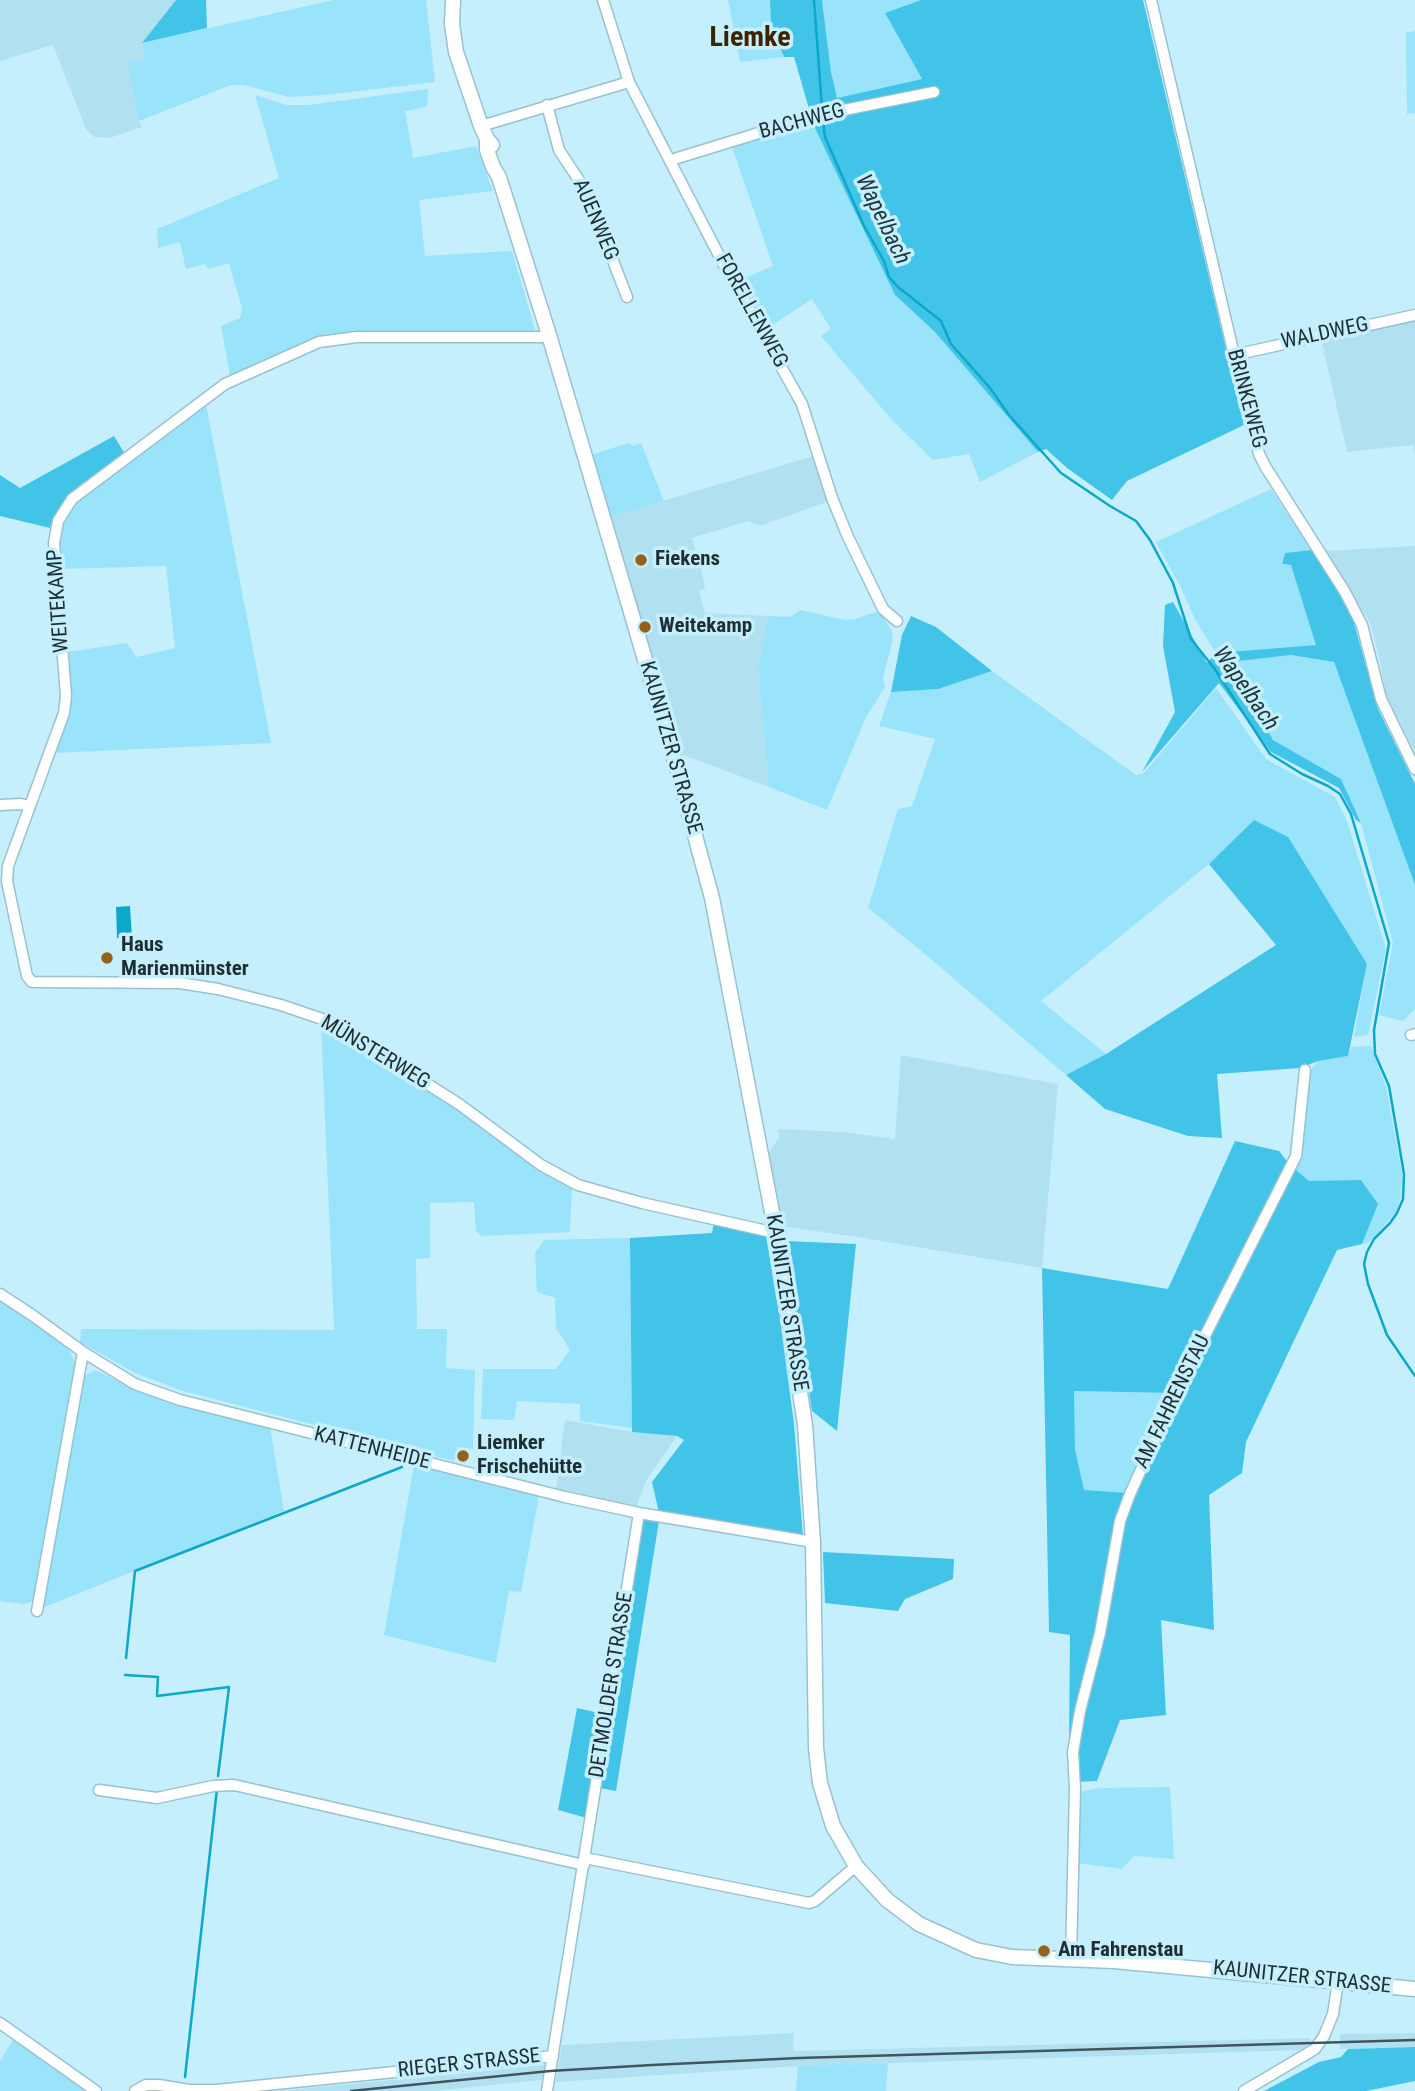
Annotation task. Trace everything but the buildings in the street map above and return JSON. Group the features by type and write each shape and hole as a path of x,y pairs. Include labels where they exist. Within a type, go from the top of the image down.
{"street":[{"name":"KAUNITZER STRASSE","path":"453,0 452,24 456,52 549,335 675,762 712,898 776,1233 805,1425 813,1542 816,1748 820,1783 832,1826 856,1866 887,1900 919,1924 976,1950 1012,1957 1114,1961 1415,1990"},
{"name":"FORELLENWEG","path":"603,0 629,82 724,265 802,404 832,498 848,537 883,609 897,621"},
{"name":"BRINKEWEG","path":"1151,0 1259,454 1345,592 1362,625 1381,699 1415,769"},
{"path":"484,133 547,105 629,82"},
{"name":"BACHWEG","path":"671,160 814,116 934,92"},
{"name":"AUENWEG","path":"547,105 559,150 586,191 627,297"},
{"name":"WALDWEG","path":"1234,355 1415,315"},
{"name":"WEITEKAMP","path":"29,806 64,713 66,696 54,543 58,521 72,499 225,384 319,342 357,337 549,335"},
{"path":"0,805 29,806"},
{"name":"MÜNSTERWEG","path":"29,806 8,866 7,881 27,976 32,982 180,983 218,989 281,1005 328,1021 459,1104 541,1165 578,1185 642,1203 776,1233"},
{"name":"AM FAHRENSTAU","path":"1071,1958 1075,1788 1073,1752 1080,1711 1100,1633 1120,1521 1176,1393 1296,1156 1305,1070"},
{"name":"KATTENHEIDE","path":"0,1294 83,1352 135,1384 180,1400 565,1497 639,1513 813,1542"},
{"path":"37,1611 83,1352"},
{"name":"DETMOLDER STRASSE","path":"547,2091 639,1513"},
{"path":"99,1790 157,1798 213,1786 234,1785 585,1861 809,1903 815,1901 856,1866"},
{"path":"1244,2091 1315,2049 1333,2014 1338,1982"},
{"path":"0,2023 96,2091"},
{"name":"RIEGER STRASSE","path":"135,2091 146,2085 216,2090 553,2056"}],"shaded area":[{"path":"0,0 176,0 142,43 144,60 139,121 142,127 110,138 94,137 86,129 53,45 0,61"},
{"path":"176,0 206,0 207,28 142,43"},
{"path":"334,0 426,0 435,82 289,97 244,85 231,85 139,121 128,62 144,59 142,43"},
{"path":"728,0 770,0 771,24 784,57 740,62"},
{"path":"770,0 822,0 837,98 922,79 885,13 921,0 1143,0 1244,425 1127,481 1112,500 1067,468 1046,449 1038,452 934,331 895,295 814,126 794,57 784,57 771,24"},
{"path":"822,0 921,0 885,13 922,79 836,98"},
{"path":"1415,31 1415,113 1407,114 1406,33"},
{"path":"428,89 427,107 405,111 413,158 476,146 493,191 419,200 425,256 512,251 536,333 358,333 230,376 221,326 240,318 242,308 229,263 208,269 205,264 186,269 180,242 158,248 157,229 279,178 255,95 287,105 309,105"},
{"path":"812,120 895,295 934,331 1038,452 980,482 969,454 933,460 891,419 821,336 831,329 812,299 765,330 738,281 773,266 731,144"},
{"path":"1415,320 1415,455 1413,445 1347,452 1321,339"},
{"path":"206,404 271,743 54,753 68,652 127,643 136,657 175,648 166,566 60,569 63,523 77,503"},
{"path":"114,436 125,454 69,496 50,528 0,516 0,475 20,488"},
{"path":"628,443 634,446 641,443 664,501 608,517 591,455"},
{"path":"814,456 829,501 760,526 748,521 692,538 705,589 699,591 705,613 768,616 758,668 769,787 678,753 608,517"},
{"path":"1271,489 1311,550 1285,553 1282,564 1291,565 1317,645 1216,653 1197,623 1156,542"},
{"path":"1415,546 1415,752 1386,696 1369,620 1325,551"},
{"path":"1311,550 1351,612 1378,709 1415,784 1415,885 1334,662 1291,655 1229,662 1273,740 1341,779 1361,823 1356,820 1339,788 1271,752 1219,683 1142,772 1175,712 1163,646 1165,605 1173,602 1207,663 1216,653 1316,645 1291,565 1282,564 1285,553"},
{"path":"800,610 845,620 879,611 892,631 893,639 883,678 885,687 866,717 827,810 769,787 758,668 768,616 790,617"},
{"path":"911,616 936,627 992,671 938,689 891,692 902,635"},
{"path":"1291,655 1334,662 1415,885 1415,1009 1403,1021 1379,1015 1393,943 1361,823 1341,779 1273,740 1229,661"},
{"path":"992,671 1136,775 1144,773 1216,688 1266,759 1335,797 1347,821 1386,949 1368,1035 1354,1037 1367,964 1254,820 1209,864 1041,1001 1106,1054 1066,1075 868,908 898,809 912,806 935,739 879,726 891,692 938,689"},
{"path":"1254,820 1288,837 1367,964 1348,1056 1318,1061 1300,1068 1217,1074 1222,1138 1188,1136 1105,1109 1066,1075 1106,1054 1276,945 1209,864"},
{"path":"130,906 132,937 117,938 116,907"},
{"path":"321,1023 457,1107 540,1171 572,1189 570,1232 482,1236 476,1231 474,1202 430,1203 430,1258 416,1259 417,1329 447,1329 446,1368 475,1370 473,1449 457,1447 454,1461 183,1391 135,1373 80,1342 81,1329 334,1330"},
{"path":"1371,1046 1386,1087 1402,1174 1396,1212 1369,1242 1362,1244 1378,1204 1309,1181 1294,1168 1310,1071 1318,1061 1348,1056 1351,1047"},
{"path":"901,1055 1058,1084 1042,1268 781,1226 769,1152 779,1138 778,1129 844,1132 895,1139"},
{"path":"1235,1141 1279,1151 1289,1164 1309,1181 1361,1180 1378,1204 1362,1244 1337,1250 1246,1442 1242,1473 1209,1495 1214,1630 1161,1620 1166,1715 1120,1720 1097,1781 1077,1782 1069,1744 1070,1635 1049,1632 1042,1268 1168,1289","holes":["1074,1391 1173,1393 1128,1493 1084,1490 1075,1449"]},
{"path":"715,1217 766,1236 794,1424 803,1537 659,1513 652,1482 684,1440 677,1436 632,1432 630,1238 712,1233"},
{"path":"630,1238 632,1428 580,1421 580,1404 517,1401 514,1420 481,1419 483,1369 556,1369 570,1350 556,1328 555,1298 537,1292 535,1253 544,1240"},
{"path":"786,1241 856,1244 837,1431 812,1411"},
{"path":"0,1301 69,1349 77,1367 39,1592 33,1601 24,1604 0,1601"},
{"path":"95,1370 143,1393 270,1427 284,1511 42,1608 82,1377"},
{"path":"1074,1391 1174,1393 1128,1493 1084,1490 1075,1449"},
{"path":"565,1420 632,1432 677,1436 646,1481 636,1508 556,1491"},
{"path":"414,1465 539,1496 521,1592 509,1591 496,1663 384,1635"},
{"path":"642,1519 659,1521 616,1791 600,1788"},
{"path":"823,1552 954,1559 953,1579 905,1599 898,1611 825,1603"},
{"path":"577,1708 603,1714 587,1818 558,1810"},
{"path":"1170,1787 1174,1859 1134,1856 1122,1869 1078,1863 1078,1798 1083,1791 1101,1788"},
{"path":"794,2033 793,2051 1311,2038 1301,2050 798,2066 556,2082 562,2045"},
{"path":"1415,2033 1415,2047 1340,2049 1340,2034"},
{"path":"14,2038 87,2091 0,2091 0,2061"},
{"path":"1415,2047 1415,2081 1366,2091 1264,2091 1319,2062 1341,2057 1348,2049"},
{"path":"888,2063 886,2091 796,2091 798,2066"},
{"path":"545,2065 542,2080 434,2091 280,2091"}],"waterway":[{"name":"Wapelbach","path":"814,0 822,108"},
{"name":"Wapelbach","path":"823,121 825,137 864,226 884,261 889,277 941,321 951,344 1061,473 1136,521 1150,540 1173,583 1191,639 1214,668 1270,754 1340,794 1351,814 1389,943 1374,1030 1375,1054 1389,1086 1404,1174 1403,1199 1397,1213 1374,1239 1364,1264 1368,1284 1387,1335 1415,1376"},
{"path":"126,1658 135,1571 402,1467"},
{"path":"125,1675 158,1677 157,1696 229,1687 218,1776"},
{"path":"185,2077 217,1789"}],"railway":[{"path":"351,2091 550,2071 652,2065 799,2058 1415,2040"}],"place":[{"name":"Fiekens","path":"641,560"},
{"name":"Weitekamp","path":"645,627"},
{"name":"Haus Marienmünster","path":"107,958"},
{"name":"Liemker Frischehütte","path":"463,1456"},
{"name":"Am Fahrenstau","path":"1044,1951"}],"district":[{"name":"Liemke","path":"750,39"}]}
